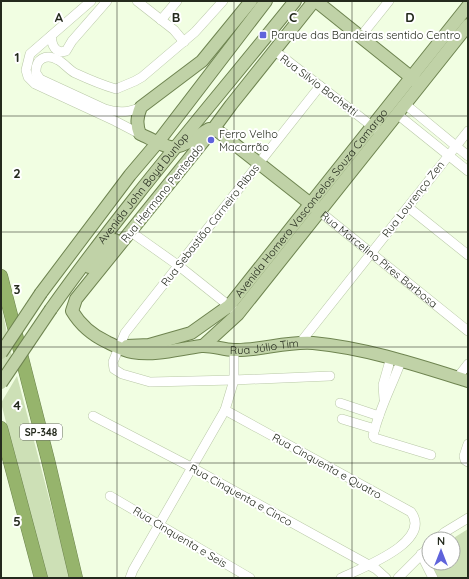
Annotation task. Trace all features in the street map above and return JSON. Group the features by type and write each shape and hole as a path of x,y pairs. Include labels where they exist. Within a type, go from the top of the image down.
{"highway":[{"name":"SP-348","path":"1,276 48,460 76,578"},
{"name":"SP-348","path":"1,428 41,578"}],"main road":[{"path":"130,175 142,151 143,142 137,127 137,119 141,108 202,61 251,1"},
{"name":"Avenida John Boyd Dunlop","path":"1,353 42,293 130,175 158,142 266,1"},
{"name":"Avenida John Boyd Dunlop","path":"1,382 74,276 112,226 295,1"},
{"path":"315,1 416,81"},
{"name":"Rua Hermano Penteado","path":"72,311 76,299 315,1"},
{"name":"Avenida Homero Vasconcelos Souza Camargo","path":"203,346 234,310 416,81 468,6"},
{"path":"219,62 233,24"},
{"name":"Avenida Homero Vasconcelos Souza Camargo","path":"377,130 397,114 405,104 416,81 468,25"},
{"path":"140,134 158,142 175,147 214,128"},
{"name":"Rua Marcelino Pires Barbosa","path":"214,128 315,207"},
{"path":"74,276 87,269 116,239 124,233 131,232"},
{"name":"Avenida Homero Vasconcelos Souza Camargo","path":"119,348 149,345 191,333 234,310"},
{"name":"Rua Júlio Tim","path":"72,311 84,328 95,336 119,348 131,352 145,354 171,352 203,346 234,350 300,343 326,345 396,359 463,380"},
{"path":"191,333 203,346"}],"street":[{"path":"91,1 30,54 26,70 28,77 35,84 140,134"},
{"path":"52,36 53,46 55,49 61,52 66,51 72,41 107,1"},
{"path":"137,1 174,30 184,42"},
{"path":"161,20 177,1"},
{"path":"141,108 126,112 116,112 105,109 40,79 36,73 36,64 44,57 52,58 58,60 73,72 116,89 135,81 184,42 223,1"},
{"path":"361,36 389,1"},
{"name":"Rua Silvio Bachetti","path":"275,51 377,130"},
{"name":"Rua Sebastião Carneiro Ribas","path":"234,380 150,382 122,374 114,368 113,362 125,333 320,86"},
{"path":"405,104 468,156"},
{"path":"397,114 468,171"},
{"name":"Rua Lourenço Zen","path":"300,343 468,131"},
{"name":"Rua Marcelino Pires Barbosa","path":"315,207 468,331"},
{"path":"408,207 468,254"},
{"path":"131,232 178,266 234,310"},
{"path":"130,578 159,524 225,410 234,380 234,350"},
{"path":"396,359 391,386 384,400 374,436 375,438 432,455"},
{"path":"463,380 468,364"},
{"path":"234,380 330,376"},
{"path":"340,403 379,416"},
{"name":"Rua Cinquenta e Quatro","path":"225,410 411,512 415,518 416,525 414,532 397,549 368,565"},
{"name":"Rua Cinquenta e Cinco","path":"94,416 376,569 386,578"},
{"path":"342,419 375,429"},
{"path":"468,444 464,456 465,460 468,462"},
{"name":"Rua Cinquenta e Seis","path":"110,496 250,578"},
{"path":"447,531 468,518"},
{"path":"398,578 421,554"},
{"path":"341,578 368,565"}],"green space":[{"path":"1,304 12,357 1,374"},
{"path":"17,376 70,578 47,578 1,403"},
{"path":"468,529 468,578 434,578 431,571 461,571 461,533"}],"place":[{"name":"Parque das Bandeiras sentido Centro","path":"263,35"},
{"name":"Ferro Velho Macarrão","path":"211,140"}]}
